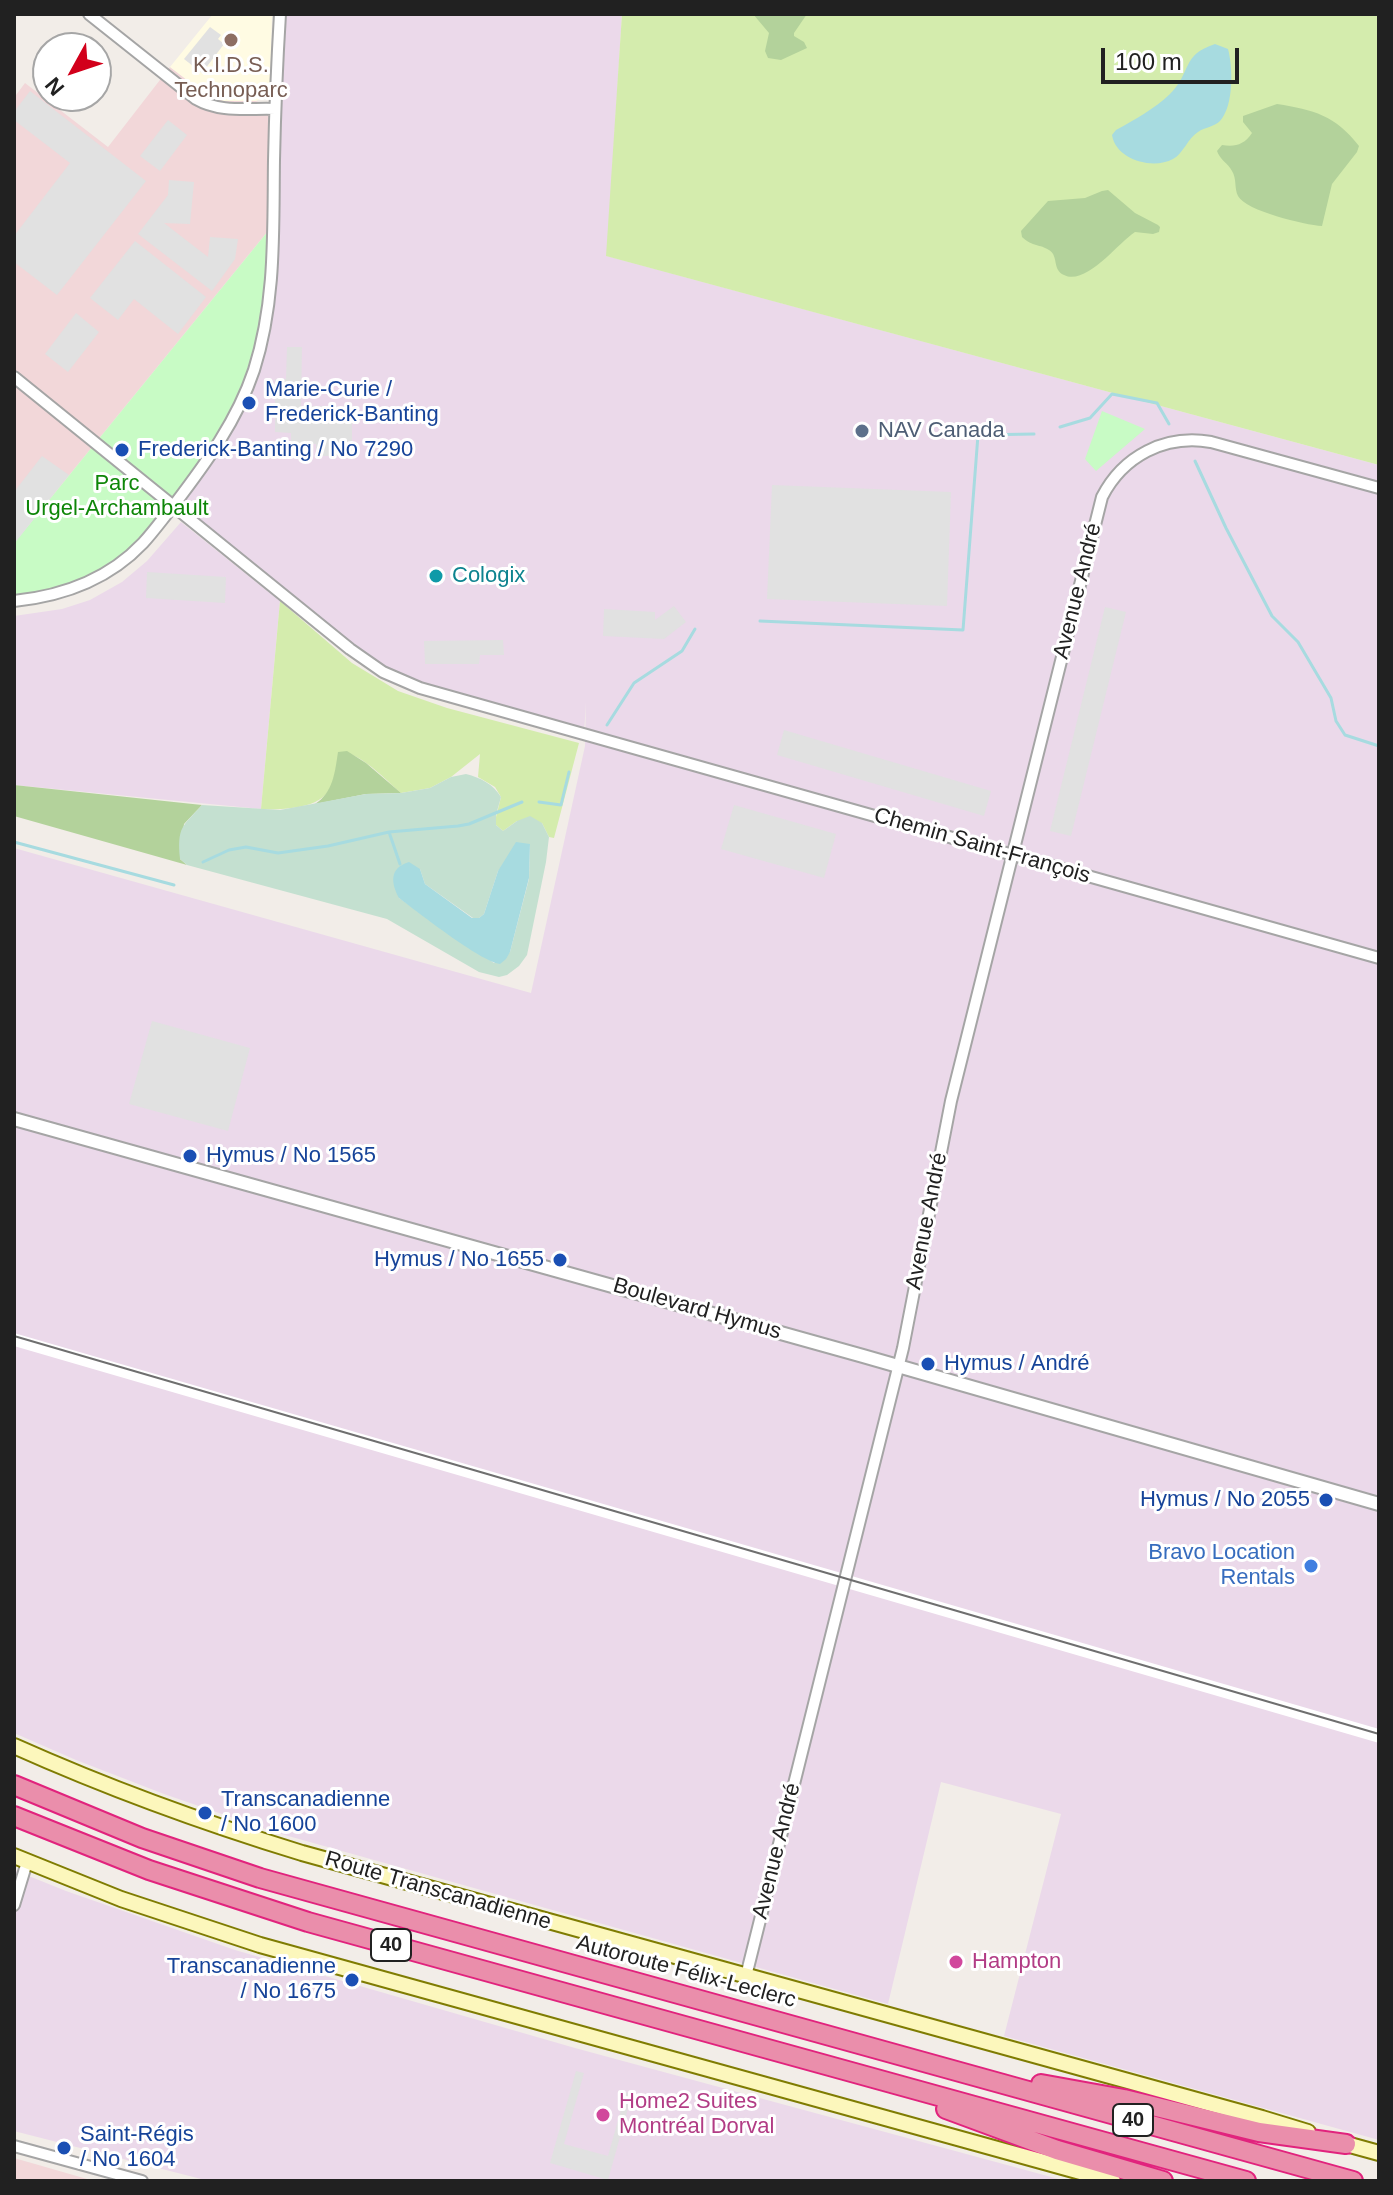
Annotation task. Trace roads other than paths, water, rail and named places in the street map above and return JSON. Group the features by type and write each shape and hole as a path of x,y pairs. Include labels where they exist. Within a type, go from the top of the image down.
{"highway":[{"name":"Autoroute Félix-Leclerc","path":"14,1785 142,1838 260,1878 1353,2181"},
{"name":"40","path":"14,1816 149,1870 272,1911 1246,2181"},
{"path":"912,2059 1124,2099 1259,2132 1346,2144"},
{"path":"824,2064 1057,2150 1163,2181"}],"main road":[{"name":"Route Transcanadienne","path":"14,1746 132,1795 273,1844 1379,2153"},
{"path":"21,1859 121,1899 275,1949 1113,2181"}],"street":[{"path":"89,14 204,104 223,109 275,109"},
{"path":"14,601 57,595 88,583 114,568 143,543 208,460 229,426 253,371 268,315 274,252 275,109 280,14"},
{"name":"Chemin Saint-François","path":"14,377 350,649 383,672 420,688 1379,958"},
{"name":"Avenue André","path":"746,1976 898,1366 951,1101 1105,490 1120,470 1139,455 1160,445 1196,440 1379,488"},
{"name":"Boulevard Hymus","path":"14,1119 1379,1504"},
{"path":"14,1905 21,1859"},
{"path":"14,2146 142,2181"}],"water":[{"path":"1215,44 1228,49 1231,66 1228,106 1220,121 1198,132 1177,157 1165,162 1146,163 1120,151 1112,135 1116,130 1170,94 1197,53"},
{"path":"516,842 530,844 529,878 510,952 500,964 479,955 450,936 399,898 396,892 393,882 395,872 409,862 420,869 425,884 472,918 479,918 484,914 498,871"}],"waterway":[{"path":"1060,427 1090,418 1112,394 1157,403 1169,424"},
{"path":"760,621 963,630 978,435 1034,434"},
{"path":"1195,461 1272,616 1298,642 1331,698 1336,721 1345,735 1379,746"},
{"path":"607,725 634,683 682,651 695,629"},
{"path":"539,802 561,805 569,772"},
{"path":"203,862 229,850 246,847 278,853 328,846 389,832 469,824 522,802"},
{"path":"389,832 400,864"},
{"path":"14,842 174,885"}],"tram line":[{"path":"14,1336 1379,1734"}],"place":[{"name":"K.I.D.S. Technoparc","path":"231,40"},
{"name":"Marie-Curie / Frederick-Banting","path":"249,403"},
{"name":"NAV Canada","path":"862,431"},
{"name":"Frederick-Banting / No 7290","path":"122,450"},
{"name":"Cologix","path":"436,576"},
{"name":"Hymus / No 1565","path":"190,1156"},
{"name":"Hymus / No 1655","path":"560,1260"},
{"name":"Hymus / André","path":"928,1364"},
{"name":"Hymus / No 2055","path":"1326,1500"},
{"name":"Bravo Location Rentals","path":"1311,1566"},
{"name":"Transcanadienne / No 1600","path":"205,1813"},
{"name":"Hampton","path":"956,1962"},
{"name":"Transcanadienne / No 1675","path":"352,1980"},
{"name":"Home2 Suites Montréal Dorval","path":"603,2115"},
{"name":"Saint-Régis / No 1604","path":"64,2148"}],"park label":[{"name":"Parc Urgel-Archambault","path":"117,496"}]}
